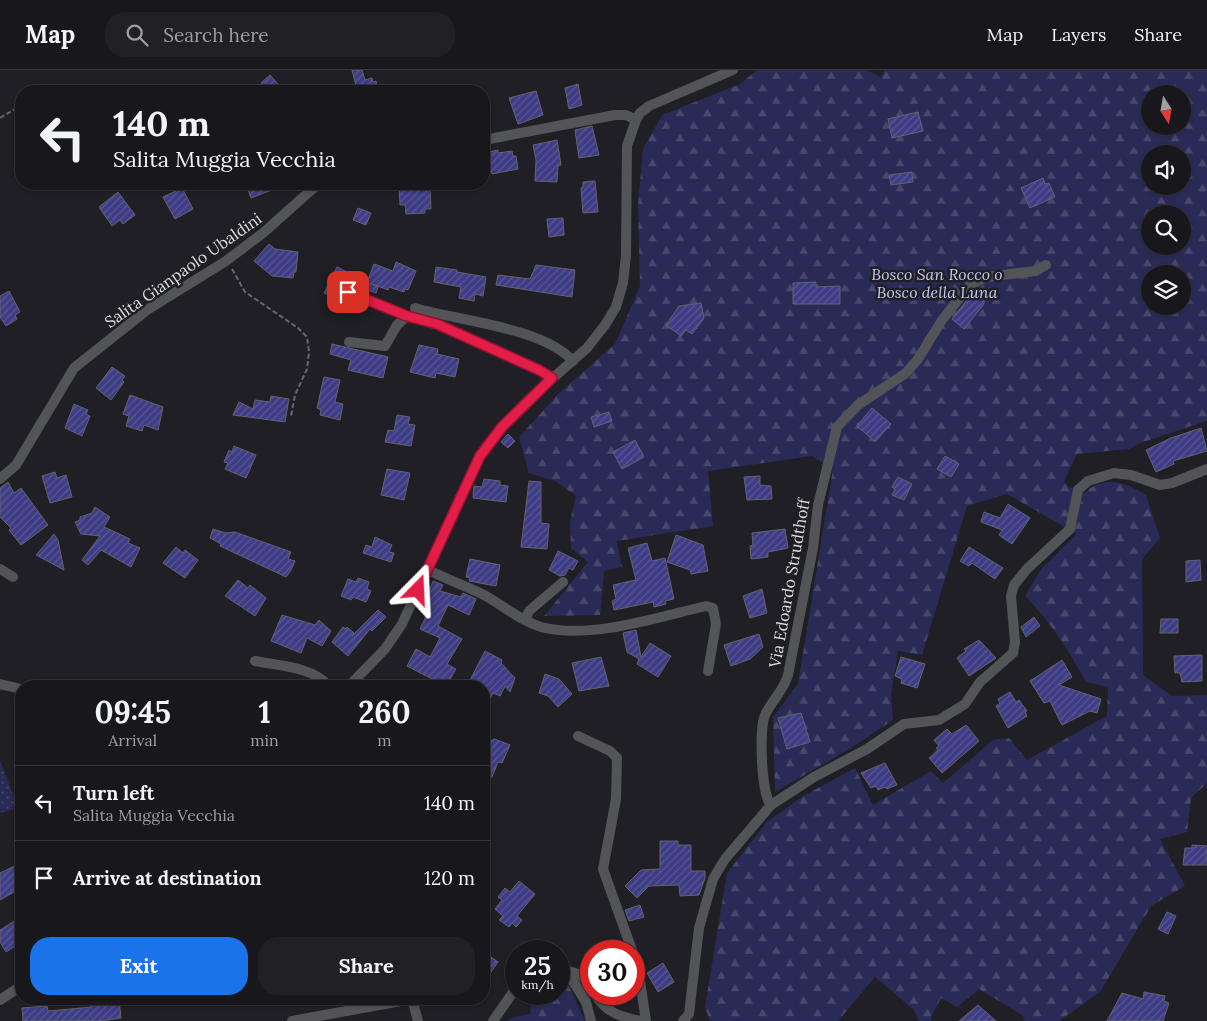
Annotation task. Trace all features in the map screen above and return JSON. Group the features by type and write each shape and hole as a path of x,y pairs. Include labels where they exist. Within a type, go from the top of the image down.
{"street":[{"path":"355,680 385,649 402,624 480,456 502,427 552,378 573,361 605,325 616,306 623,283 626,256 627,146 640,113 649,106 733,70"},
{"path":"490,139 615,114 626,115 636,120"},
{"name":"Salita Gianpaolo Ubaldini","path":"0,479 16,465 74,368 147,310 226,261 263,234 311,190"},
{"name":"Via Edoardo Strudthoff","path":"771,805 764,789 765,716 786,682 788,674 813,548 818,505 837,427 858,405 906,373 918,359 942,320 970,285 986,277 1036,271 1046,265"},
{"path":"348,292 407,316 437,324 539,370 552,378"},
{"path":"415,308 461,320 491,325 551,344 573,361"},
{"path":"349,342 385,346 397,325 407,316"},
{"path":"683,1021 689,1014 699,928 712,879 725,858 771,805 814,777 867,749 904,724 939,720 955,712 965,704 980,682 1013,652 1015,642 1011,596 1014,585 1070,529 1078,490 1088,481 1114,473 1131,475 1160,485 1172,483 1207,469"},
{"path":"0,569 13,577"},
{"path":"426,569 483,595 511,614 542,627 558,630 587,630 620,625 706,606 713,608 716,624 708,672"},
{"path":"525,620 529,611 564,582"},
{"path":"255,661 307,670 323,680"},
{"path":"0,684 15,688"},
{"path":"578,736 610,751 617,758 616,799 603,869 638,967 646,1021"},
{"path":"570,980 586,1002 591,1021"},
{"path":"0,1000 15,990"},
{"path":"493,1021 505,1004"},
{"path":"292,1021 379,1005"},
{"path":"414,1005 418,1021"},
{"path":"605,1005 615,1015 641,1021"}],"path":[{"path":"0,118 15,109"},
{"path":"226,261 246,292 298,328 307,337 309,352 307,369 295,395 291,416"}],"green space":[{"name":"Bosco San Rocco o Bosco della Luna","path":"757,70 866,70 881,77 884,70 1207,70 1207,421 1140,443 1129,449 1077,454 1064,481 1069,487 1085,493 1099,484 1115,482 1131,487 1146,495 1160,538 1142,559 1143,675 1172,696 1207,695 1207,783 1191,798 1187,832 1160,839 1185,886 1151,906 1100,992 1059,1021 1025,1021 1022,1015 979,989 957,1007 941,998 931,1017 932,1021 919,1021 913,1009 875,977 838,1021 710,1021 705,1007 727,873 767,822 803,796 855,768 873,805 931,771 943,783 993,740 1009,738 1027,760 1107,716 1108,687 1086,682 1058,637 1025,596 1041,569 1077,534 1007,494 967,506 922,655 898,651 891,695 893,720 851,748 775,792 773,717 798,684 833,469 812,456 708,471 713,526 617,541 622,567 604,571 600,615 544,616 588,562 571,548 570,521 576,496 555,481 529,473 519,437 559,393 615,344 640,286 638,205 643,149 662,115 740,84"},
{"path":"0,760 15,800 15,809 0,813"},
{"path":"570,988 585,1021 508,1021 511,1018 530,1014 532,1005 570,1005"}],"building":[{"path":"352,70 362,70 365,80 372,78 373,82 376,81 377,85 356,85"},
{"path":"270,75 279,85 263,85 261,83"},
{"path":"578,84 582,105 569,109 565,88"},
{"path":"536,91 543,115 518,124 509,98"},
{"path":"918,112 923,131 892,138 888,119"},
{"path":"592,126 599,155 579,158 575,130"},
{"path":"557,140 561,165 558,166 557,182 535,181 536,160 533,145"},
{"path":"498,150 498,153 512,151 513,156 516,156 518,169 492,174 490,171 490,152"},
{"path":"912,172 913,182 891,185 889,175"},
{"path":"1043,178 1045,184 1049,183 1055,197 1030,208 1021,188"},
{"path":"595,181 598,212 583,213 581,188 583,187 583,182"},
{"path":"178,190 183,190 193,209 175,219 163,197"},
{"path":"248,190 272,190 251,198"},
{"path":"399,190 430,190 431,209 425,209 425,213 406,214 405,205 400,205"},
{"path":"118,192 135,215 123,224 120,220 112,226 99,207"},
{"path":"358,208 371,213 366,225 353,220"},
{"path":"563,218 564,235 549,237 547,219"},
{"path":"269,244 275,249 298,252 296,272 294,272 293,278 272,276 254,261"},
{"path":"396,262 416,271 408,290 405,289 404,292 389,287 388,290 370,283 378,287 376,293 341,281 333,297 324,293 337,267 367,282 374,264 393,271"},
{"path":"536,265 575,270 572,297 496,285 498,275 530,279"},
{"path":"436,267 486,277 483,296 475,294 474,301 459,298 461,287 434,282"},
{"path":"816,282 816,287 840,286 840,304 793,304 793,283"},
{"path":"975,290 984,296 984,304 964,329 952,319"},
{"path":"9,291 20,312 15,315 17,319 6,326 0,317 0,296"},
{"path":"701,303 704,318 692,334 686,330 681,336 666,325 679,306"},
{"path":"332,344 388,357 383,378 348,370 351,360 330,354"},
{"path":"419,345 438,349 437,354 459,359 455,377 436,373 435,378 410,372"},
{"path":"112,367 125,376 122,380 124,382 111,400 96,388"},
{"path":"324,377 340,380 335,402 343,404 340,420 320,415 321,410 317,408"},
{"path":"130,395 163,407 158,430 144,425 142,431 126,426 129,416 123,414"},
{"path":"271,396 289,399 285,422 233,415 239,402 253,409 255,400 270,402"},
{"path":"74,404 88,410 86,414 90,416 82,436 65,428"},
{"path":"872,408 891,424 875,442 857,426"},
{"path":"609,412 612,421 594,427 591,417"},
{"path":"397,415 410,417 408,424 415,425 411,446 385,442 388,430 394,431"},
{"path":"1201,428 1207,451 1173,461 1174,464 1156,472 1146,450 1171,438"},
{"path":"508,434 515,441 508,448 501,442"},
{"path":"635,440 644,457 622,469 613,452"},
{"path":"234,446 256,455 246,478 225,469 228,463 224,462 229,450 232,452"},
{"path":"945,456 959,464 951,477 937,469"},
{"path":"387,469 410,473 404,500 381,495"},
{"path":"55,472 57,478 66,475 72,497 50,503 42,476"},
{"path":"760,476 760,485 771,486 772,499 747,500 744,477"},
{"path":"898,477 912,484 904,500 892,495 895,489 892,487"},
{"path":"484,479 500,481 500,485 508,486 506,502 473,498 474,486 482,487"},
{"path":"529,481 541,482 541,523 549,524 547,549 521,547"},
{"path":"8,482 14,493 21,488 48,525 21,545 9,530 11,528 0,517 0,488"},
{"path":"1008,504 1030,518 1012,544 999,535 1002,530 981,522 984,512 1000,518"},
{"path":"95,507 110,517 104,527 130,539 128,543 140,548 131,567 101,550 88,565 82,560 100,536 81,534 75,522 80,520 80,517 92,513"},
{"path":"213,529 226,533 235,532 291,552 288,559 295,561 291,570 286,577 220,546 221,544 210,538"},
{"path":"785,529 788,548 768,552 768,557 751,559 752,533"},
{"path":"54,534 58,540 64,570 36,555"},
{"path":"676,535 703,545 708,571 691,574 690,570 667,562"},
{"path":"375,537 392,545 389,552 394,553 391,562 363,553 366,545 372,547"},
{"path":"647,543 652,561 665,558 674,599 665,601 666,604 654,607 653,602 614,610 612,601 616,599 613,585 636,580 628,548"},
{"path":"176,547 183,553 185,550 198,560 185,578 163,563"},
{"path":"969,547 1003,568 995,579 972,563 969,566 960,561"},
{"path":"558,551 578,561 573,570 569,568 565,575 560,576 549,570"},
{"path":"470,559 500,565 496,586 469,581 470,578 466,577"},
{"path":"1200,560 1201,580 1186,582 1186,561"},
{"path":"358,578 369,582 367,589 371,591 366,602 353,597 351,600 341,596 348,579 356,582"},
{"path":"238,580 248,588 250,585 266,598 255,616 225,596"},
{"path":"433,581 443,585 440,591 461,597 463,593 476,599 469,615 448,605 438,626 462,639 447,664 456,669 450,680 434,680 407,666 416,649 430,657 440,638 420,629 432,604 425,602"},
{"path":"762,589 767,613 750,618 743,596"},
{"path":"378,610 386,617 372,631 370,629 348,656 332,642 343,627 346,629 347,627 354,633 352,636"},
{"path":"282,615 315,625 319,620 331,631 322,646 307,638 301,653 271,641"},
{"path":"1034,617 1040,626 1026,637 1021,627"},
{"path":"1161,619 1178,619 1178,633 1160,633"},
{"path":"636,630 641,657 650,643 671,656 658,677 637,664 639,659 627,652 623,633"},
{"path":"759,634 763,647 750,659 731,666 724,645"},
{"path":"979,640 996,658 969,676 957,658 966,651 964,649"},
{"path":"485,651 502,660 501,663 515,678 510,692 505,686 500,696 493,693 490,699 490,680 470,680"},
{"path":"1202,655 1202,681 1182,682 1180,673 1175,673 1174,656"},
{"path":"601,657 609,686 579,691 572,663"},
{"path":"901,657 925,664 917,688 901,683 902,679 895,676"},
{"path":"1062,660 1072,677 1059,685 1101,699 1097,713 1090,711 1062,725 1050,701 1044,703 1030,681"},
{"path":"545,674 559,679 572,694 558,707 548,696 539,693"},
{"path":"1010,692 1016,702 1019,700 1027,711 1025,712 1027,716 1008,728 996,706 1000,703 998,699"},
{"path":"801,713 810,742 787,749 778,718"},
{"path":"966,725 979,741 942,773 929,758 938,750 936,748 939,746 934,740 947,729 952,734"},
{"path":"495,739 510,745 502,763 498,762 490,778 490,743"},
{"path":"885,763 897,785 887,789 885,787 878,790 876,786 871,788 861,773"},
{"path":"660,841 678,841 678,845 691,845 691,871 705,871 705,878 699,895 680,896 679,885 649,886 637,898 625,886 641,870 660,869"},
{"path":"1192,845 1207,846 1207,865 1183,865 1185,848 1192,848"},
{"path":"15,866 15,891 0,900 0,873"},
{"path":"519,881 535,894 517,916 522,920 516,927 512,923 509,927 499,920 503,916 495,909 502,900 498,897 505,888 510,892"},
{"path":"640,905 644,917 629,921 625,910"},
{"path":"1167,912 1176,916 1168,934 1158,929"},
{"path":"15,921 15,946 6,952 0,942 0,930"},
{"path":"490,956 498,962 490,973"},
{"path":"663,963 674,982 658,992 647,973"},
{"path":"1144,992 1165,996 1164,1001 1169,1003 1163,1021 1107,1021 1122,993 1143,999"},
{"path":"91,1005 120,1005 121,1018 101,1021 23,1021 22,1008 47,1006 48,1011 92,1007"},
{"path":"978,1005 996,1021 959,1021"}],"route":[{"path":"348,292 407,316 437,324 539,370 552,378 502,427 480,456 467,480 418,590"}]}
